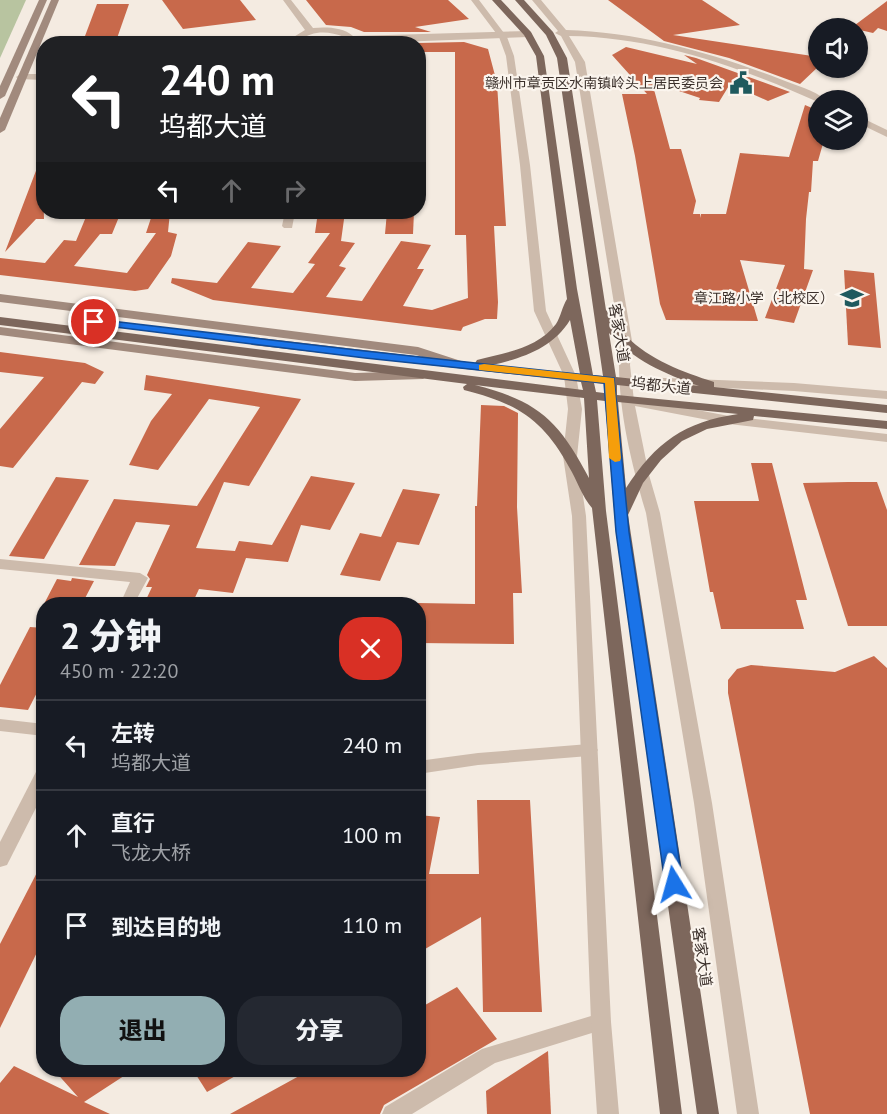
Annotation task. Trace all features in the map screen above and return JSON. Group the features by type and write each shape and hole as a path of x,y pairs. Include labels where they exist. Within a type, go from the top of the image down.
{"main road":[{"path":"0,96 43,0"},
{"path":"39,36 55,0"},
{"path":"496,0 528,34 540,56 571,289 590,395 599,511 663,1031 671,1114"},
{"name":"客家大道","path":"519,0 557,33 597,302 620,381 622,399 613,436 622,532 708,1114"},
{"path":"0,130 36,43"},
{"path":"0,298 418,351 457,364 490,361 515,355 541,344 566,318 570,308 571,289"},
{"path":"597,302 604,316 626,341 662,368 707,385 776,399"},
{"path":"0,310 362,360"},
{"path":"0,321 362,360"},
{"path":"0,331 355,377 432,375 525,406 549,427 570,456 599,511"},
{"name":"坞都大道","path":"362,360 457,364 887,410"},
{"name":"坞都大道","path":"362,360 432,375 572,393 887,425"},
{"path":"622,532 624,506 629,493 668,443 688,431 729,420 776,415"}],"street":[{"path":"287,0 311,32"},
{"path":"475,0 503,37 510,56 525,165 540,311 565,360 575,409 570,456 579,516 601,1022 608,1114"},
{"path":"536,0 550,13 557,33 579,62 626,341 620,381 794,387 887,395"},
{"path":"299,36 311,32 338,32 343,36"},
{"path":"557,33 616,36 676,50 771,78 808,94"},
{"path":"426,39 528,34"},
{"path":"21,77 36,77"},
{"path":"868,125 887,135"},
{"path":"288,226 289,219"},
{"path":"748,1114 703,803 653,513 622,399 729,420 887,438"},
{"path":"0,564 140,578 130,597"},
{"path":"0,725 36,729"},
{"path":"426,767 478,759 589,750"},
{"path":"0,860 36,789"},
{"path":"393,1114 489,1056 601,1022"}],"green space":[{"path":"0,0 26,0 0,58"}],"building":[{"path":"162,0 240,0 256,20 183,29"},
{"path":"306,0 448,0 469,19 415,27 431,32 364,32 351,27 326,25"},
{"path":"608,0 702,0 740,25 673,35 808,55 808,76 800,84 729,58 664,41"},
{"path":"887,1 887,31 878,28 873,33 868,32 868,18 864,18"},
{"path":"97,4 129,4 118,36 85,36"},
{"path":"464,42 488,49 497,83 506,226 494,226 497,319 485,319 463,327 461,331 213,300 171,283 172,278 217,283 248,242 281,246 251,288 293,293 315,264 308,263 330,233 315,233 317,219 344,219 341,241 355,243 339,266 346,268 326,297 362,301 401,241 431,245 417,269 424,269 403,306 432,310 468,298 466,235 455,235 455,52 426,52 426,43"},
{"path":"626,47 697,64 684,55 790,92 768,101 730,84 719,102 699,100 700,98 652,82 670,149 681,149 696,201 693,214 700,214 701,218 701,214 726,214 740,153 789,157 805,105 808,106 808,150 821,150 818,161 813,161 806,219 804,269 813,270 794,323 765,318 785,265 740,260 758,321 666,320 660,304 622,94 647,94 612,55"},
{"path":"36,171 36,219 5,252"},
{"path":"85,219 118,219 112,234 100,234 74,266 127,273 156,233 146,233 151,219 169,219 168,232 177,234 171,256 148,289 135,291 0,275 0,258 45,263 64,240 76,241"},
{"path":"386,219 414,219 413,234 385,234"},
{"path":"844,270 874,273 881,348 848,345"},
{"path":"0,352 85,363 104,372 95,384 82,382 13,468 0,466 0,429 44,377 0,372"},
{"path":"146,375 301,399 249,486 224,482 196,548 235,551 239,541 272,545 311,476 355,483 330,530 301,525 288,562 246,558 233,593 199,589 195,597 147,597 152,587 146,587 150,579 147,575 170,525 136,522 115,566 79,565 114,499 197,506 260,407 209,399 158,470 129,465 151,421 172,394 144,390"},
{"path":"481,405 504,406 518,413 517,507 522,593 513,593 514,644 426,643 426,603 475,604 475,506 477,506"},
{"path":"751,463 772,463 807,600 796,600 804,629 721,629 713,592 710,592 694,501 759,501"},
{"path":"56,477 89,480 44,559 9,556"},
{"path":"877,482 887,510 887,626 848,626 803,483"},
{"path":"403,489 440,494 419,545 397,542 380,581 340,575 360,533 381,537"},
{"path":"72,578 94,581 86,597 48,597 57,579 71,581"},
{"path":"30,627 36,627 36,694 28,710 0,707 0,685"},
{"path":"874,656 887,668 887,1114 810,1114 728,693 728,680 737,669 751,665 835,672"},
{"path":"477,800 530,800 542,1012 483,1012 481,917 426,948 426,816 440,817 429,874 479,874"},
{"path":"36,874 36,954 0,1028 0,944"},
{"path":"457,987 497,1039 384,1105 380,1114 230,1114 297,1077 426,1077 426,1004"},
{"path":"548,1051 551,1114 487,1114 486,1091"},
{"path":"14,1066 78,1097 60,1077 122,1077 84,1102 110,1114 0,1114 0,1083"},
{"path":"197,1077 234,1077 207,1092"}],"slow traffic":[{"path":"484,367 610,381 615,458"}],"place":[{"name":"赣州市章贡区水南镇岭头上居民委员会","path":"741,83"},
{"name":"章江路小学（北校区）","path":"852,298"}],"route":[{"path":"94,322 365,355 610,381 622,532 674,884"}]}
